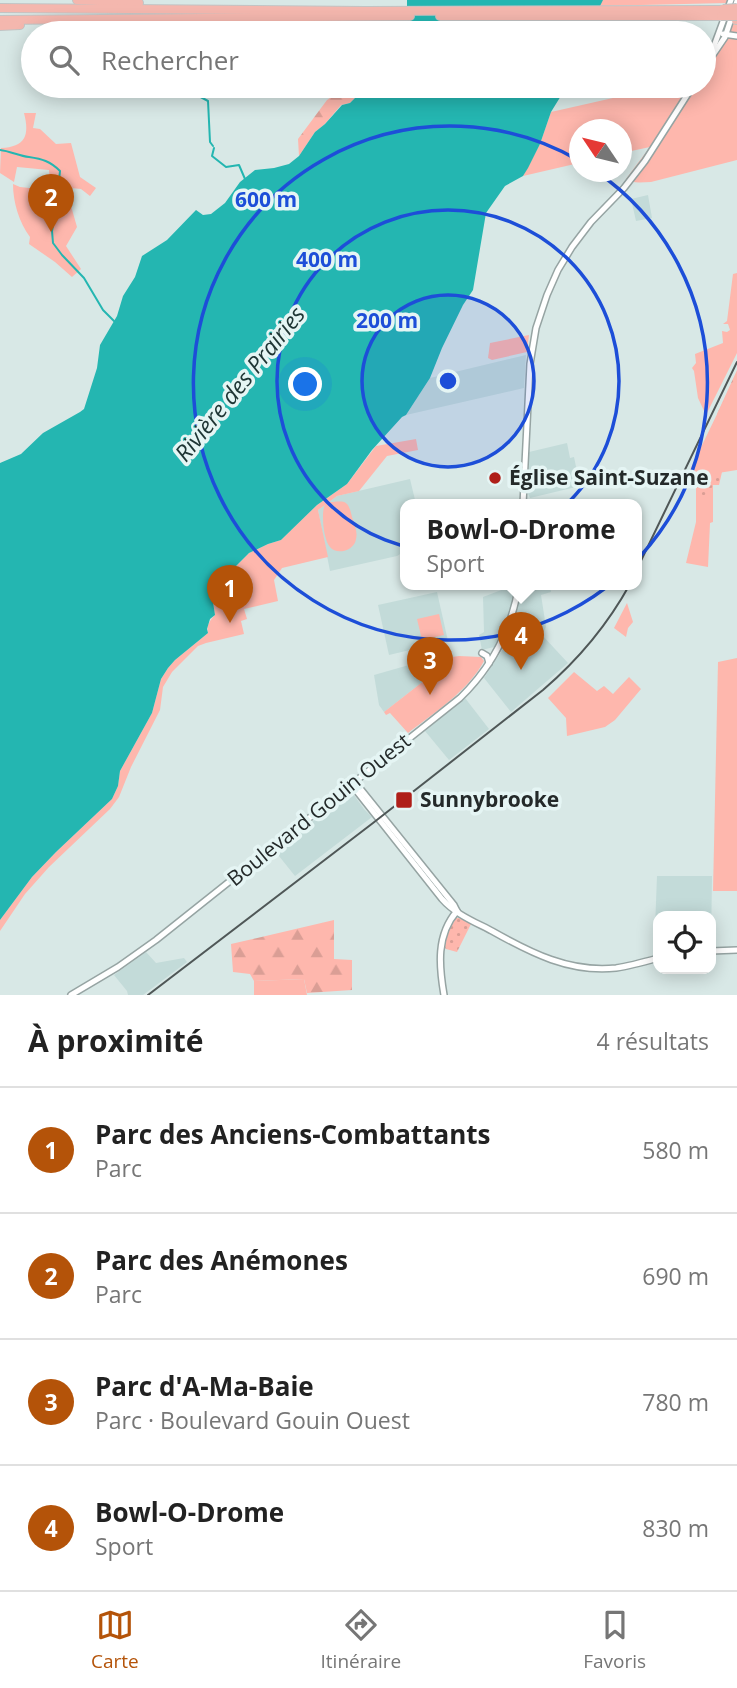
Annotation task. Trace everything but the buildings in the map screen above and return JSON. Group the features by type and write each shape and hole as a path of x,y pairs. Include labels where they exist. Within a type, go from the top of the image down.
{"highway":[{"path":"77,0 219,9"},
{"path":"0,8 385,13"},
{"path":"608,13 698,16 737,9"},
{"path":"0,20 385,13 722,13 737,19"},
{"path":"51,21 61,20"},
{"path":"0,26 21,24"}],"main road":[{"path":"723,34 731,0"},
{"path":"716,47 737,1"},
{"path":"723,34 737,36"},
{"path":"523,499 530,364 536,329 547,295 576,240 645,162 685,98"},
{"name":"Boulevard Gouin Ouest","path":"71,995 152,943 456,701 473,685 489,663 507,630 518,590"},
{"path":"482,653 487,656 489,663"},
{"path":"353,783 452,909 534,953 565,964 613,968 653,959"},
{"path":"444,995 441,943 446,928 457,911"},
{"path":"716,951 736,949"}],"shaded area":[{"path":"648,195 652,218 636,221 631,199"},
{"path":"526,355 524,388 406,415 430,378"},
{"path":"567,443 570,458 574,457 580,486 530,498 529,452"},
{"path":"410,479 415,499 400,499 400,554 330,571 318,510 337,496"},
{"path":"501,590 551,590 541,595 546,627 542,635 568,663 511,712 484,678 503,649 494,647 482,650 479,635 484,632 483,597"},
{"path":"437,592 448,641 389,655 378,605"},
{"path":"423,661 425,680 384,712 379,705 374,675"},
{"path":"465,698 489,729 449,760 425,731"},
{"path":"351,791 372,817 295,876 275,851"},
{"path":"657,876 712,876 711,911 656,911"},
{"path":"146,952 156,963 184,958 187,962 143,995 128,995 114,975"}],"green space":[{"path":"600,0 737,0 737,160 651,182 632,182 632,171 650,147 632,151 632,119 569,119 569,165 523,176 540,144 551,112 613,98 716,98 716,34 727,3 598,6"},
{"path":"355,98 350,103 341,105 315,132 299,156 298,139 327,100"},
{"path":"24,113 36,113 33,128 40,129 56,144 71,143 80,177 96,188 90,196 81,189 50,186 49,170 17,167 14,182 0,173 1,148 20,143 26,134"},
{"path":"13,184 67,192 77,227 66,246 81,269 72,277 29,244 30,237 15,205"},
{"path":"737,273 737,353 706,415 698,398 692,368 696,363 695,354 723,343 722,331 730,330 728,324 723,324 727,321 733,274"},
{"path":"529,335 527,352 492,360 488,358 490,343"},
{"path":"737,370 737,444 722,472 719,485 713,485 713,499 696,499 696,477 724,429 717,414"},
{"path":"737,373 737,470 687,478 688,474"},
{"path":"416,439 418,450 387,456 359,491 337,496 329,502 342,502 349,507 356,533 355,543 349,549 337,551 330,547 323,525 325,505 318,510 328,557 282,568 274,580 278,601 244,609 247,619 241,621 244,634 198,646 172,672 163,687 160,710 119,797 25,894 0,931 0,920 32,877 112,799 118,786 120,771 152,713 161,679 175,660 208,633 209,623 215,615 213,602 225,579 249,553 281,540 317,505 347,484 376,446"},
{"path":"696,499 713,499 708,567 686,563 696,522"},
{"path":"627,603 633,622 626,637 614,628"},
{"path":"439,614 444,635 422,640 417,619"},
{"path":"459,656 481,657 484,661 460,692 439,709 408,733 390,713 386,715 384,712 425,680 423,661"},
{"path":"737,658 737,891 713,891 718,662"},
{"path":"574,672 597,691 604,686 613,694 629,677 641,689 615,720 605,727 567,736 566,718 548,698"},
{"path":"456,918 471,924 457,952 444,946"},
{"path":"334,920 334,959 352,960 352,990 307,993 304,979 254,981 250,974 233,972 231,944"},
{"path":"304,979 307,995 254,995 254,981"}],"water":[{"path":"407,0 603,0 593,21 407,21"},
{"name":"Rivière des Prairies","path":"355,98 560,98 523,176 505,186 486,213 473,290 463,305 430,378 406,415 372,450 347,484 317,505 281,540 249,553 225,579 213,602 215,615 210,619 208,633 175,660 161,679 152,713 120,771 118,786 112,799 32,877 0,920 0,463 21,454 43,433 84,409 97,368 100,345 117,316 123,296 135,277 142,256 167,240 196,210 203,215 211,214 225,203 240,182 255,170 289,164 342,105"}],"waterway":[{"path":"202,98 208,101 210,142 213,146"},
{"path":"214,148 212,156 226,167 239,165 245,179"},
{"path":"0,150 42,160 60,171 52,231 53,243 84,278 103,310 114,321"}],"tram line":[{"path":"642,559 737,362"},
{"path":"148,995 543,690 591,641 626,590"}],"place":[{"name":"Parc des Anémones","path":"51,232"},
{"name":"Église Saint-Suzane","path":"495,478"},
{"name":"Parc des Anciens-Combattants","path":"230,623"},
{"name":"Bowl-O-Drome","path":"521,670"},
{"name":"Parc d'A-Ma-Baie","path":"430,695"},
{"name":"Sunnybrooke","path":"404,800"}]}
